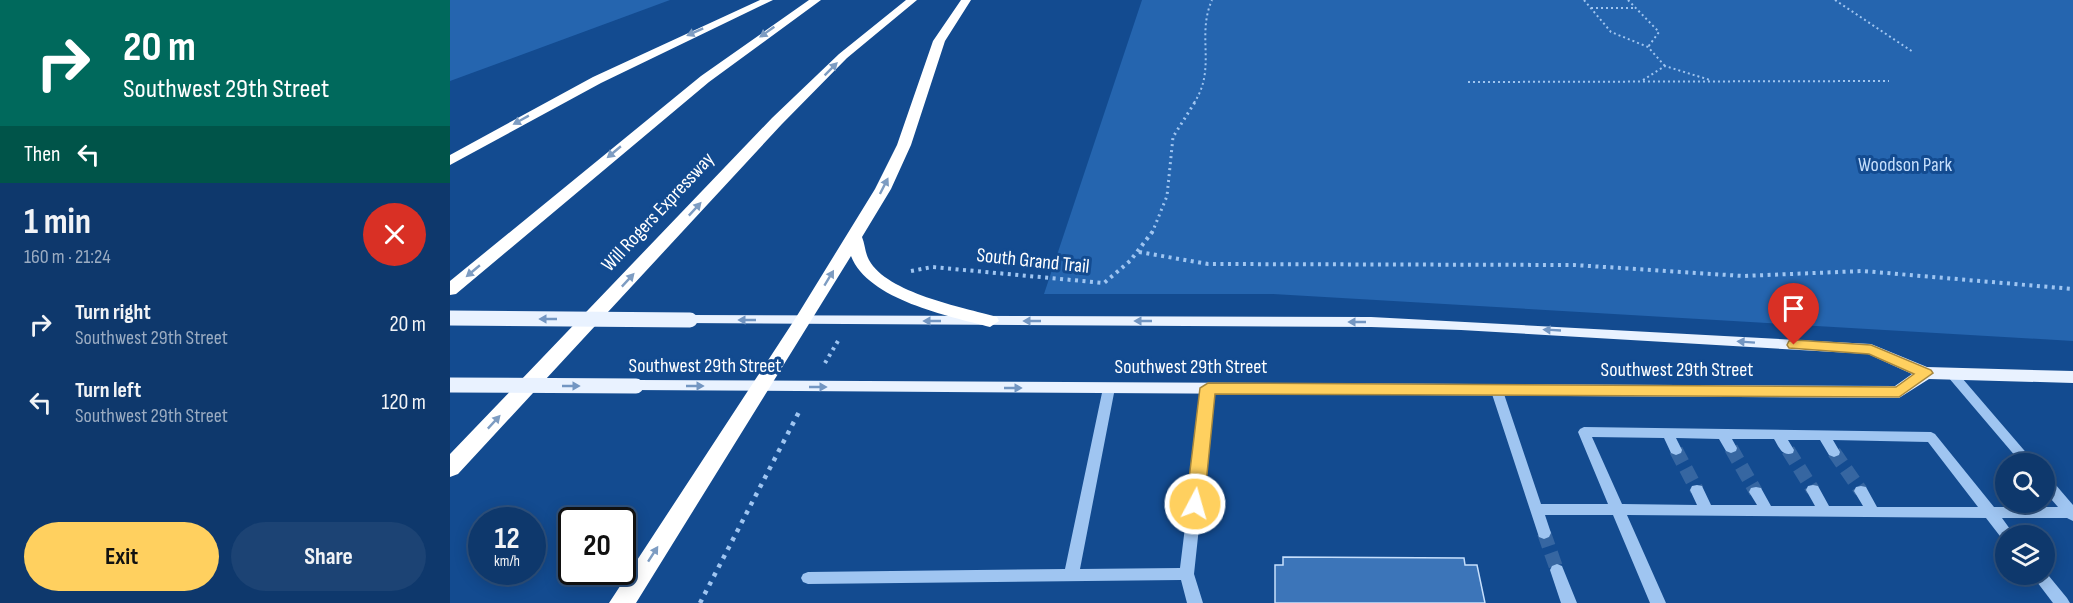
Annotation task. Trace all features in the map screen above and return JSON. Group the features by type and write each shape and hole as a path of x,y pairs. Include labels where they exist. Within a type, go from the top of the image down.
{"highway":[{"path":"450,161 597,80 768,0"},
{"path":"450,290 705,78 816,0"},
{"name":"Will Rogers Expressway","path":"450,468 777,121 843,56 912,0"},
{"path":"622,603 804,320 883,189 904,145 939,41 966,0"},
{"path":"854,237 861,262 873,276 888,286 990,321"}],"main road":[{"name":"Southwest 29th Street","path":"450,318 1461,325 1871,349 1926,373 2073,377"},
{"name":"Southwest 29th Street","path":"450,385 1899,392 1926,373"}],"street":[{"path":"1952,374 2020,453"},
{"path":"1071,575 1109,388"},
{"path":"1195,603 1187,574 1208,388"},
{"path":"1497,391 1544,533"},
{"path":"1658,603 1584,432 1931,437 1999,525"},
{"path":"1668,434 1676,450"},
{"path":"1723,434 1731,448"},
{"path":"1778,435 1788,450"},
{"path":"1823,435 1834,452"},
{"path":"1696,490 1707,511"},
{"path":"1813,490 1825,511"},
{"path":"1861,491 1873,511"},
{"path":"1756,492 1766,510"},
{"path":"2055,494 2072,514"},
{"path":"1537,509 2072,514"},
{"path":"1557,570 1569,603"},
{"path":"808,578 1187,574"},
{"path":"2048,585 2062,603"}],"path":[{"name":"South Grand Trail","path":"906,273 916,268 933,267 1104,283 1139,252 1162,218 1167,198 1174,136 1195,102 1206,78 1206,21 1212,0"},
{"path":"1584,0 1611,32 1648,47 1665,66 1717,82"},
{"path":"1628,0 1659,32 1648,47"},
{"path":"1835,0 1913,52"},
{"path":"1591,8 1636,8"},
{"path":"1641,82 1665,66"},
{"path":"1468,82 1889,81"},
{"path":"1139,252 1208,264 1574,265 1743,276 1863,271 2073,289"},
{"path":"823,368 837,343"},
{"path":"700,603 793,423"}],"green space":[{"path":"450,0 670,0 450,81"},
{"name":"Woodson Park","path":"1142,0 2073,0 2073,341 1273,294 1044,294"}],"building":[{"path":"1283,557 1464,558 1465,565 1477,565 1485,603 1275,603 1275,565 1283,565"}],"tunnel":[{"path":"1731,448 1756,492"},
{"path":"1676,450 1697,490"},
{"path":"1788,450 1813,490"},
{"path":"1834,452 1861,491"},
{"path":"1544,533 1557,570"}],"route":[{"path":"1195,504 1208,388 1899,392 1926,373 1871,349 1794,345"}]}
